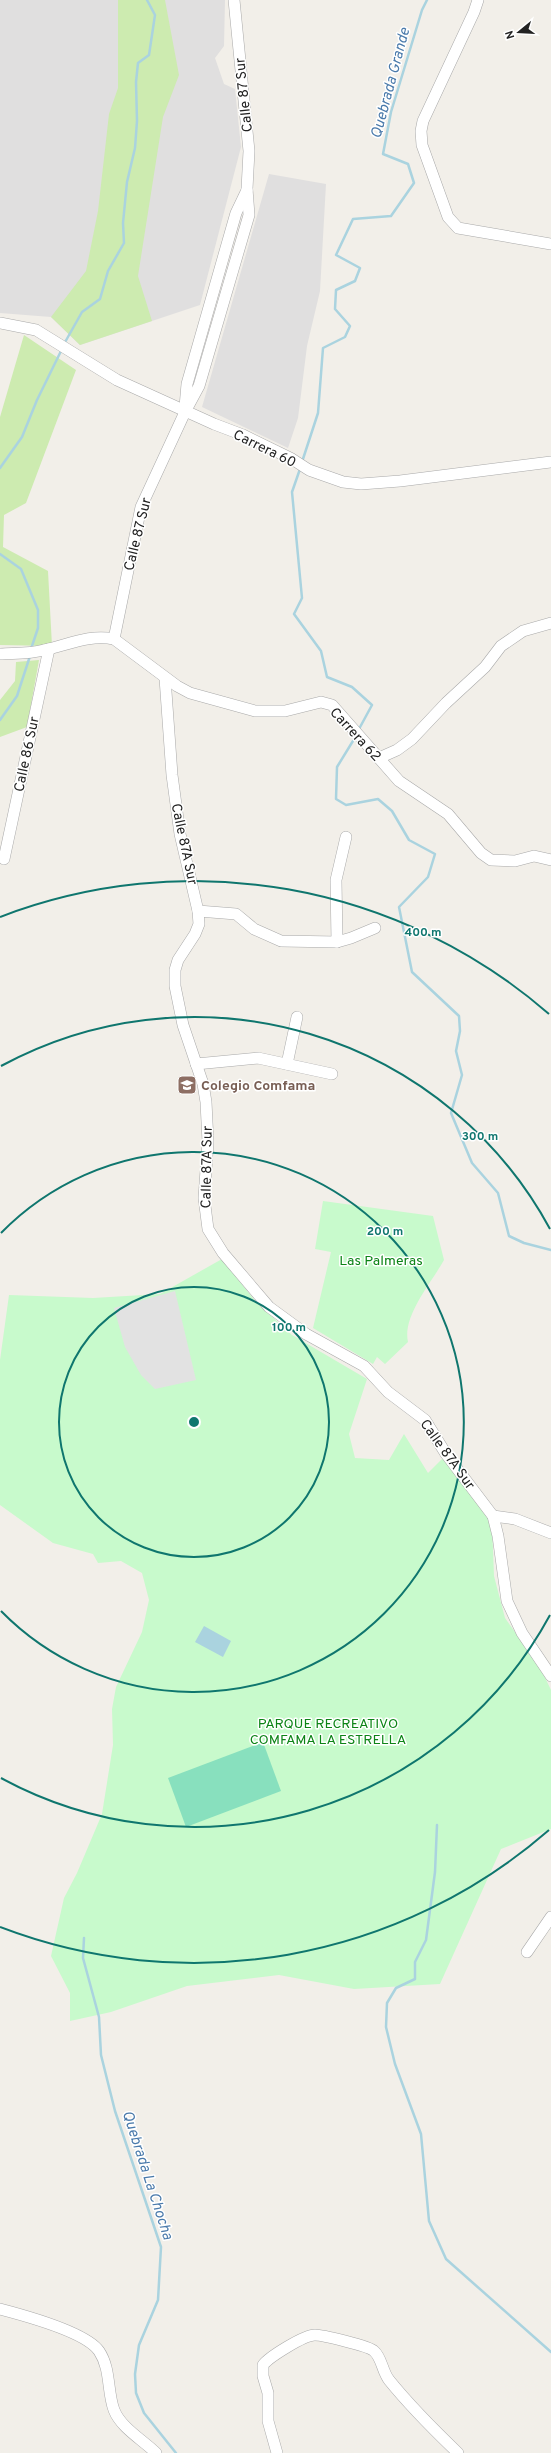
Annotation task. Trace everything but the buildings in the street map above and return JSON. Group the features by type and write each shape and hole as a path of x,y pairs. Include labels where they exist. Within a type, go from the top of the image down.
{"street":[{"name":"Calle 87 Sur","path":"114,639 141,507 185,412 199,386 249,215 247,189 249,151 234,0"},
{"path":"478,0 474,12 422,121 422,145 448,217 458,228 551,244"},
{"name":"Carrera 60","path":"0,323 36,330 117,380 185,412 243,435 330,479 361,484 400,481 551,462"},
{"path":"379,758 397,750 412,739 446,703 485,667 501,646 523,631 551,623"},
{"path":"0,654 23,653 49,649 88,638 114,639"},
{"name":"Carrera 62","path":"114,639 165,678 190,693 255,711 284,711 321,702 332,705 399,781 448,814 481,853 491,860 515,862 534,856 551,860"},
{"name":"Calle 86 Sur","path":"4,859 49,649"},
{"name":"Calle 87A Sur","path":"165,678 172,775 180,834 198,911 199,924 196,934 178,960 175,970 178,1003 206,1102 208,1142 205,1216 214,1241 252,1289 269,1307 306,1334 364,1366 388,1392 425,1420 446,1454 493,1516 509,1606 522,1633 551,1676"},
{"path":"337,942 336,880 346,837"},
{"path":"198,911 236,914 254,929 282,941 337,942 375,928"},
{"path":"287,1064 297,1017"},
{"path":"196,1064 246,1058 287,1064 332,1074"},
{"path":"493,1516 515,1519 551,1533"},
{"path":"527,1952 551,1917"},
{"path":"0,2309 72,2333 99,2350 108,2372 111,2400 115,2412 123,2424 156,2453"},
{"path":"277,2453 268,2421 268,2394 263,2376 263,2365 270,2358 300,2340 315,2335 359,2345 374,2351 391,2383 424,2421 458,2453"}],"shaded area":[{"path":"0,0 225,0 224,46 215,58 224,84 235,89 241,147 200,305 80,345 51,317 0,313"},
{"path":"269,174 326,184 320,291 307,346 298,418 288,448 202,407"},
{"path":"175,1291 196,1380 155,1389 141,1375 125,1347 114,1308"}],"green space":[{"path":"118,0 165,0 179,75 163,117 138,276 152,321 80,345 51,317 86,271 98,211 109,114 118,88"},
{"path":"24,335 76,370 26,503 4,515 3,547 48,571 52,646 0,645 0,417"},
{"path":"39,660 27,727 0,737 0,700 15,681 16,662"},
{"name":"Las Palmeras","path":"323,1201 433,1216 444,1260 419,1300 409,1321 407,1332 408,1342 385,1364 377,1357 373,1364 313,1328 331,1252 315,1249"},
{"name":"PARQUE RECREATIVO COMFAMA LA ESTRELLA","path":"222,1259 256,1302 292,1335 367,1379 349,1434 355,1458 389,1460 404,1434 428,1473 444,1457 492,1524 494,1576 505,1618 540,1667 551,1690 551,1829 501,1849 440,1984 354,1989 279,1975 187,1986 111,2012 70,2021 70,1993 51,1956 64,1898 77,1873 102,1814 113,1745 112,1709 116,1687 142,1632 149,1600 142,1573 121,1561 98,1563 93,1554 53,1543 0,1505 0,1360 9,1295 93,1298 160,1294"},
{"path":"263,1742 281,1791 186,1827 168,1778"}],"water":[{"path":"204,1626 231,1641 223,1657 195,1642"}],"waterway":[{"path":"64,344 82,312 100,299 108,271 124,243 123,223 127,182 135,148 137,121 136,82 138,63 149,55 155,15 147,0"},
{"name":"Quebrada Grande","path":"302,462 318,413 323,348 345,337 350,326 335,309 336,290 355,281 360,268 336,255 353,219 391,216 414,183 408,164 383,154 391,112 422,10 427,0"},
{"path":"0,468 22,437 37,400 62,349"},
{"name":"Quebrada Grande","path":"300,469 292,492 302,598 294,614 321,651 327,677 352,687 372,705 359,729"},
{"path":"0,554 21,569 38,610 38,628 31,649"},
{"path":"0,720 17,696 30,656"},
{"name":"Quebrada Grande","path":"356,736 337,767 336,799 346,805 378,799 392,811 409,840 435,854 428,877 399,907 412,972 459,1016 460,1031 456,1051 462,1075 451,1113 472,1163 498,1193 509,1236 524,1243 551,1250"},
{"path":"437,1825 435,1872 426,1940 415,1962 415,1979 396,1988 387,2003 386,2027 395,2064 421,2134 429,2221 446,2259 551,2352"},
{"name":"Quebrada La Chocha","path":"84,1938 83,1958 99,2017 101,2055 115,2111 161,2247 158,2300 139,2345 135,2374 136,2393 144,2413 176,2453"}],"place":[{"name":"Colegio Comfama","path":"187,1085"}]}
